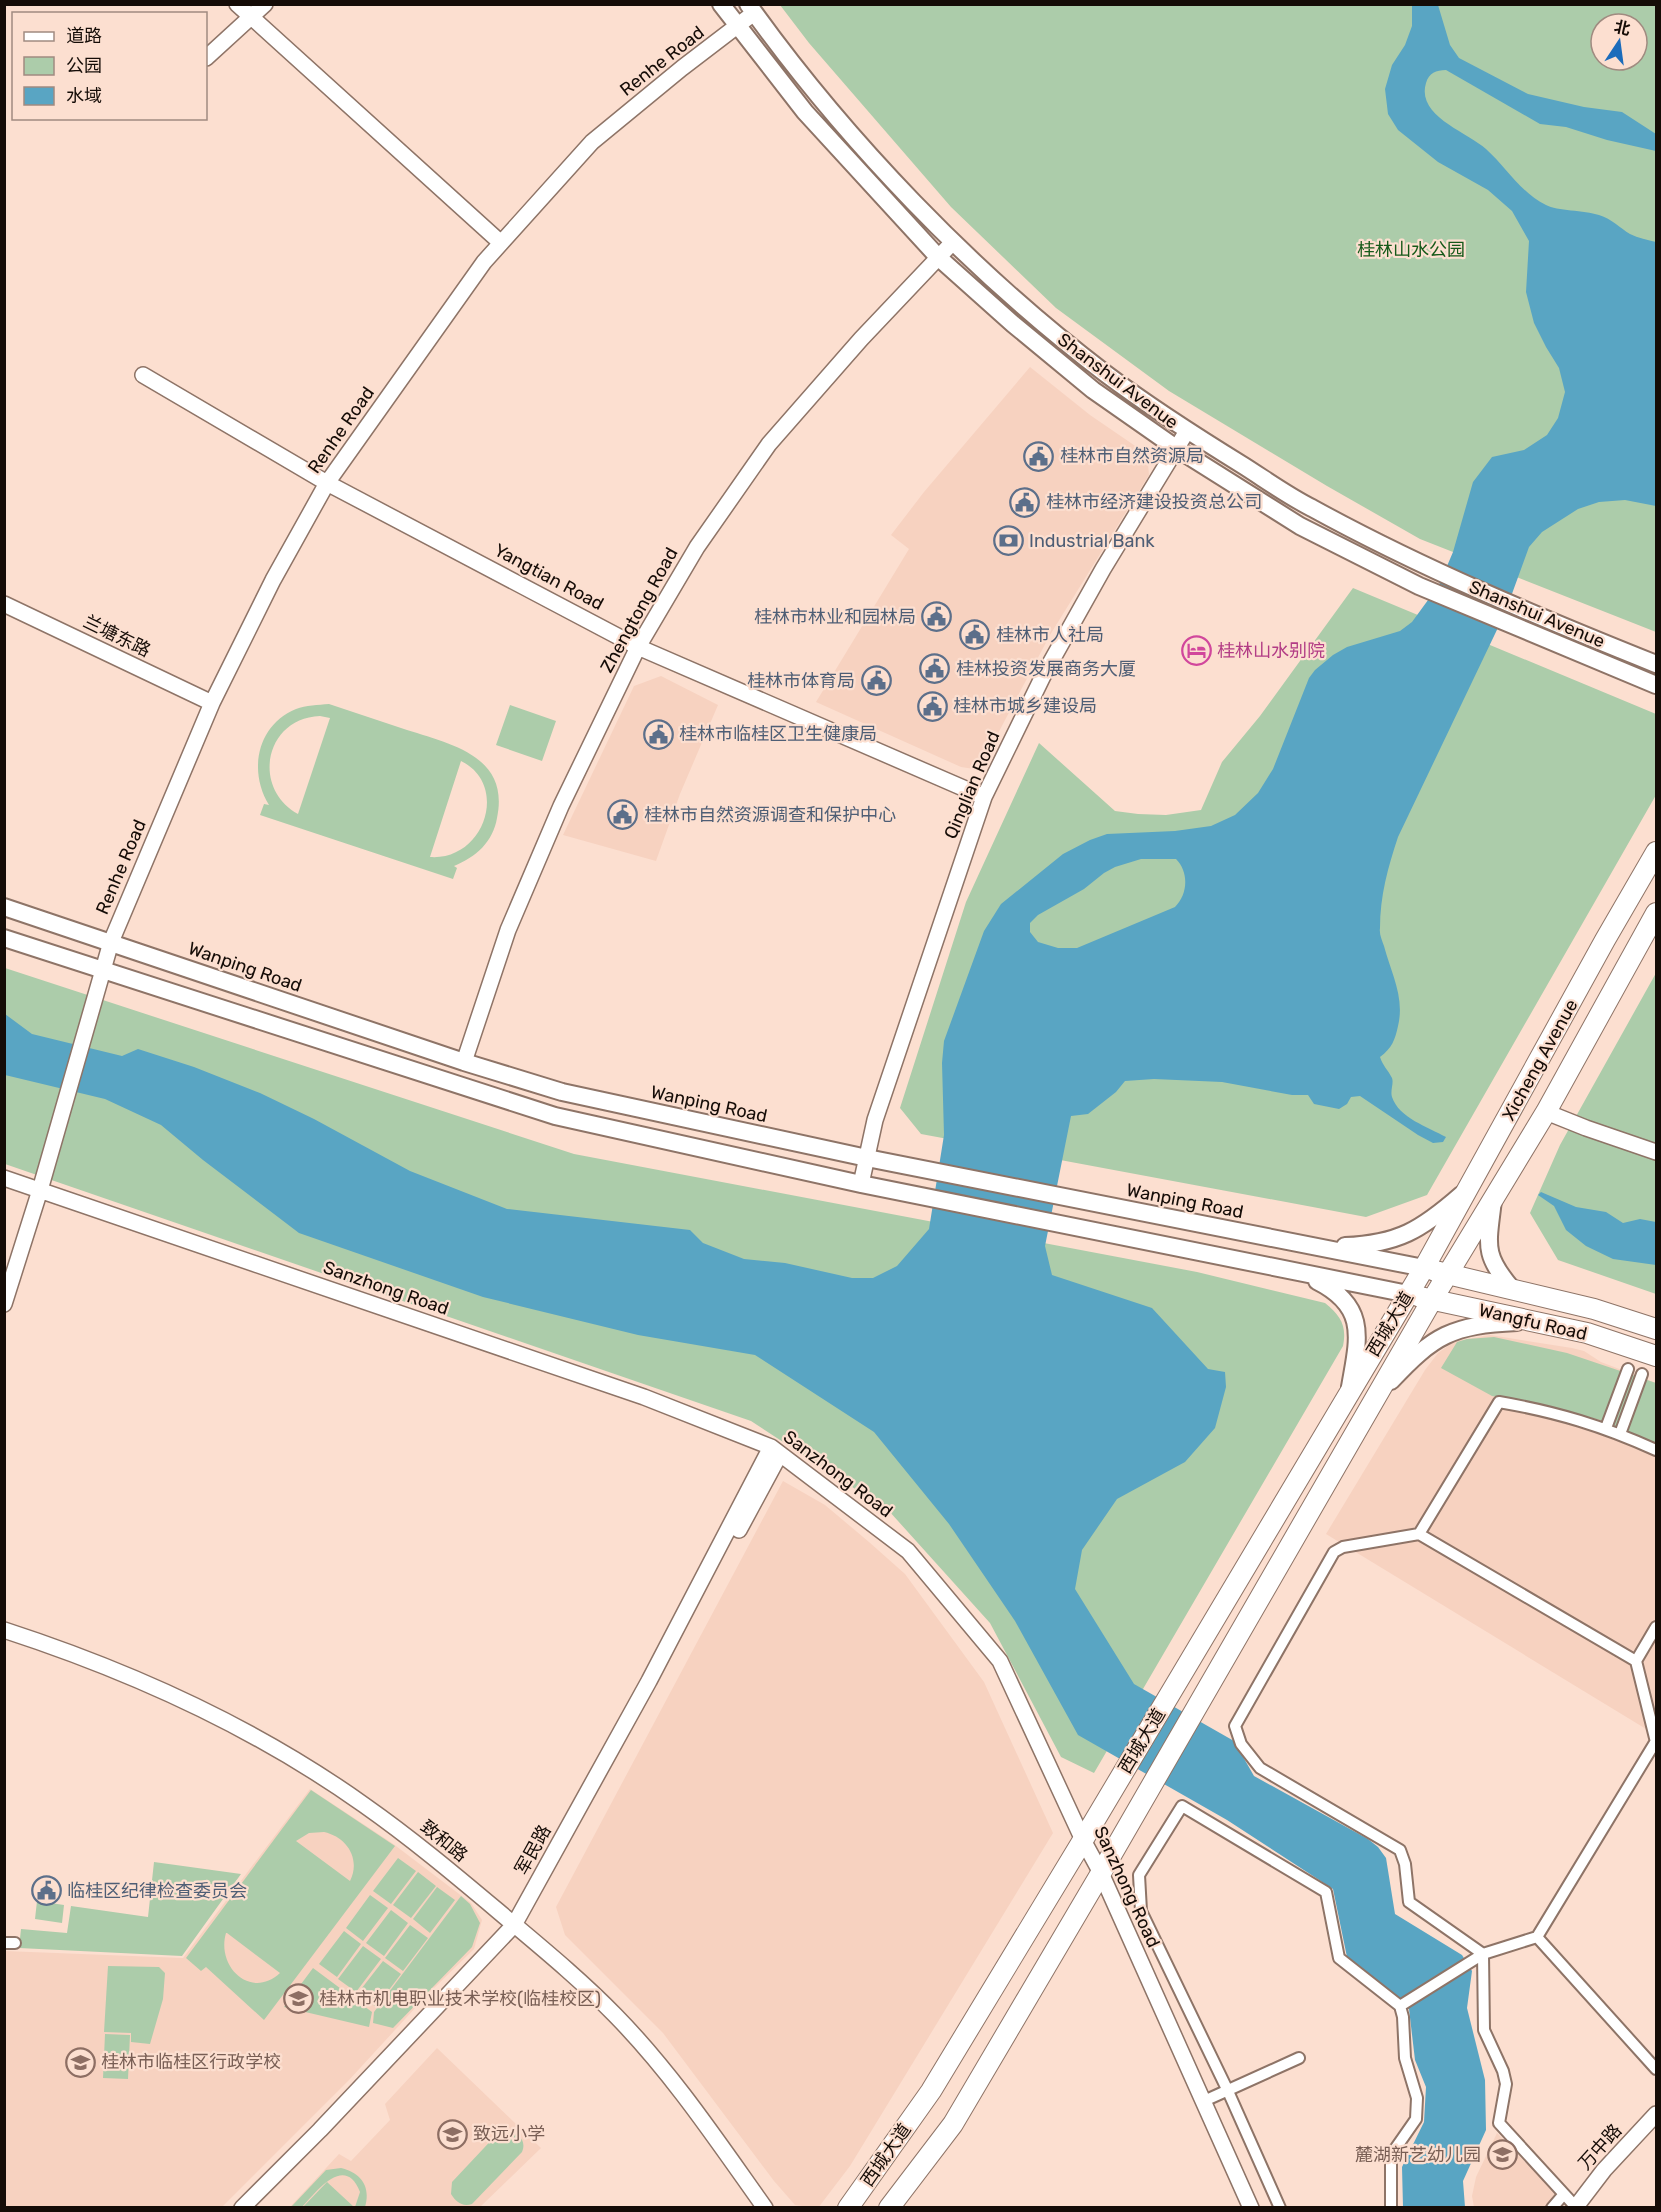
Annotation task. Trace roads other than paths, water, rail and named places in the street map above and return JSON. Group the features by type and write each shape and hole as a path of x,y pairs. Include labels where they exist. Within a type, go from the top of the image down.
{"highway":[{"name":"Xicheng Avenue","path":"1424,1268 1656,852"},
{"name":"Xicheng Avenue","path":"1447,1275 1549,1107 1656,913"},
{"name":"Wangfu Road","path":"1424,1268 1594,1309 1656,1329"},
{"name":"西城大道","path":"848,2208 931,2091 1424,1268"},
{"name":"西城大道","path":"889,2208 953,2124 1447,1275"},
{"name":"Wangfu Road","path":"1408,1294 1587,1333 1656,1356"}],"main road":[{"name":"Shanshui Avenue","path":"721,4 805,112 938,257 1013,324 1093,390 1176,448 1300,526 1419,586 1656,685"},
{"name":"Shanshui Avenue","path":"751,9 821,100 953,242 1028,310 1105,373 1187,431 1311,508 1428,566 1656,664"},
{"path":"1634,676 1656,693"},
{"name":"Wanping Road","path":"4,907 464,1062 562,1092 867,1158 1424,1268"},
{"path":"4,938 555,1116 861,1184 1408,1294"},
{"path":"1320,1248 1368,1245 1396,1240 1440,1214 1468,1189"},
{"path":"1493,1199 1488,1249 1497,1271 1513,1290"},
{"path":"1300,1272 1332,1288 1347,1304 1355,1317 1358,1334 1349,1393"},
{"path":"1376,1397 1414,1356 1447,1334 1477,1324 1534,1322"}],"street":[{"path":"237,4 501,243"},
{"path":"207,57 265,4"},
{"name":"Renhe Road","path":"4,1304 40,1190 111,942 212,703 273,580 327,483 484,262 592,142 738,26 751,9"},
{"name":"Zhengtong Road","path":"464,1062 508,930 561,806 638,647 697,547 769,444 861,339 953,242"},
{"name":"Yangtian Road","path":"143,375 327,483 638,647 984,797"},
{"name":"Qinglian Road","path":"861,1184 875,1120 984,797 1042,676 1103,569 1187,431"},
{"name":"兰塘东路","path":"4,604 212,703"},
{"path":"1549,1107 1586,1128 1656,1149"},
{"name":"Sanzhong Road","path":"4,1178 644,1397 776,1451 908,1551 1000,1661 1083,1840 1101,1873 1251,2208"},
{"path":"1605,1428 1628,1369"},
{"path":"1620,1434 1642,1374"},
{"path":"1419,1534 1499,1402 1558,1413 1605,1428 1656,1450"},
{"name":"军民路","path":"251,2208 518,1928 649,1681 776,1451"},
{"path":"1483,1954 1409,1902 1405,1864 1400,1850 1260,1768 1241,1744 1235,1726 1334,1552 1343,1547 1419,1534 1636,1661"},
{"path":"1400,2006 1483,1954 1537,1937 1656,1741 1636,1661 1656,1627"},
{"name":"致和路","path":"4,1630 70,1651 229,1724 302,1765 362,1803 416,1843 518,1928 615,2015 686,2097 765,2208"},
{"path":"1280,2208 1227,2089 1141,1911 1139,1875 1182,1806 1326,1892 1339,1958 1400,2006 1403,2017 1405,2058 1417,2098 1416,2119 1393,2152 1391,2160 1391,2208"},
{"name":"军民路","path":"242,2208 518,1928"},
{"path":"1537,1937 1656,2068"},
{"path":"1483,1954 1484,2030 1503,2071 1506,2084 1499,2122 1575,2207"},
{"path":"1204,2101 1299,2058"},
{"name":"万中路","path":"1575,2207 1604,2170 1656,2114"},
{"path":"1552,2208 1564,2194"}],"water":[{"path":"1412,5 1438,5 1450,45 1459,58 1528,94 1584,107 1622,112 1656,134 1656,151 1607,140 1566,127 1540,124 1446,70 1433,73 1426,83 1425,95 1428,105 1436,114 1486,149 1521,187 1537,200 1551,207 1599,215 1630,234 1656,242 1656,506 1625,500 1599,502 1578,509 1542,532 1529,547 1505,613 1398,837 1385,882 1380,930 1396,985 1400,1015 1392,1043 1380,1057 1392,1078 1392,1097 1401,1111 1446,1137 1443,1142 1433,1143 1418,1135 1360,1096 1351,1097 1347,1104 1339,1109 1314,1104 1308,1095 1292,1095 1222,1082 1154,1079 1125,1081 1116,1092 1088,1114 1071,1116 1045,1246 1052,1275 1152,1308 1208,1369 1225,1372 1226,1387 1215,1428 1185,1462 1117,1499 1082,1550 1075,1589 1134,1684 1234,1741 1254,1776 1368,1839 1378,1847 1386,1858 1395,1914 1462,1955 1472,1971 1467,2008 1485,2080 1486,2130 1463,2181 1465,2207 1403,2207 1402,2167 1424,2122 1426,2087 1415,2060 1409,2009 1347,1957 1333,1889 1227,1820 1078,1735 1015,1621 949,1524 874,1432 755,1355 638,1335 483,1297 299,1233 161,1125 105,1099 5,1075 5,1014 32,1034 122,1056 138,1049 194,1067 260,1093 314,1119 410,1171 507,1209 690,1230 703,1243 744,1259 785,1263 852,1278 873,1278 897,1266 929,1229 944,1135 942,1063 944,1041 984,931 1001,904 1063,854 1090,840 1107,834 1175,831 1211,826 1235,815 1258,793 1273,769 1309,678 1315,670 1347,647 1400,631 1412,622 1439,585 1453,552 1473,482 1492,457 1524,450 1547,435 1558,418 1565,392 1559,368 1534,323 1526,292 1529,241 1512,211 1488,190 1438,162 1398,130 1388,114 1385,89 1392,65 1405,45 1412,26","holes":["1141,859 1176,859 1183,870 1185,883 1182,896 1175,907 1077,948 1058,948 1038,942 1030,932 1030,923 1038,915 1084,889 1115,867"]},
{"path":"1541,1192 1576,1207 1606,1212 1623,1223 1640,1219 1656,1222 1656,1265 1613,1259 1586,1246 1566,1230 1554,1206 1538,1195"}],"place":[{"name":"桂林市自然资源局","path":"1039,456"},
{"name":"桂林市经济建设投资总公司","path":"1025,502"},
{"name":"Industrial Bank","path":"1008,541"},
{"name":"桂林市林业和园林局","path":"937,617"},
{"name":"桂林市人社局","path":"975,635"},
{"name":"桂林山水别院","path":"1196,651"},
{"name":"桂林投资发展商务大厦","path":"935,669"},
{"name":"桂林市体育局","path":"876,681"},
{"name":"桂林市城乡建设局","path":"932,706"},
{"name":"桂林市临桂区卫生健康局","path":"658,734"},
{"name":"桂林市自然资源调查和保护中心","path":"623,815"},
{"name":"临桂区纪律检查委员会","path":"46,1891"},
{"name":"桂林市机电职业技术学校(临桂校区)","path":"298,1999"},
{"name":"桂林市临桂区行政学校","path":"80,2062"},
{"name":"致远小学","path":"452,2134"},
{"name":"麓湖新艺幼儿园","path":"1502,2155"}],"park label":[{"name":"桂林山水公园","path":"1411,250"}]}
